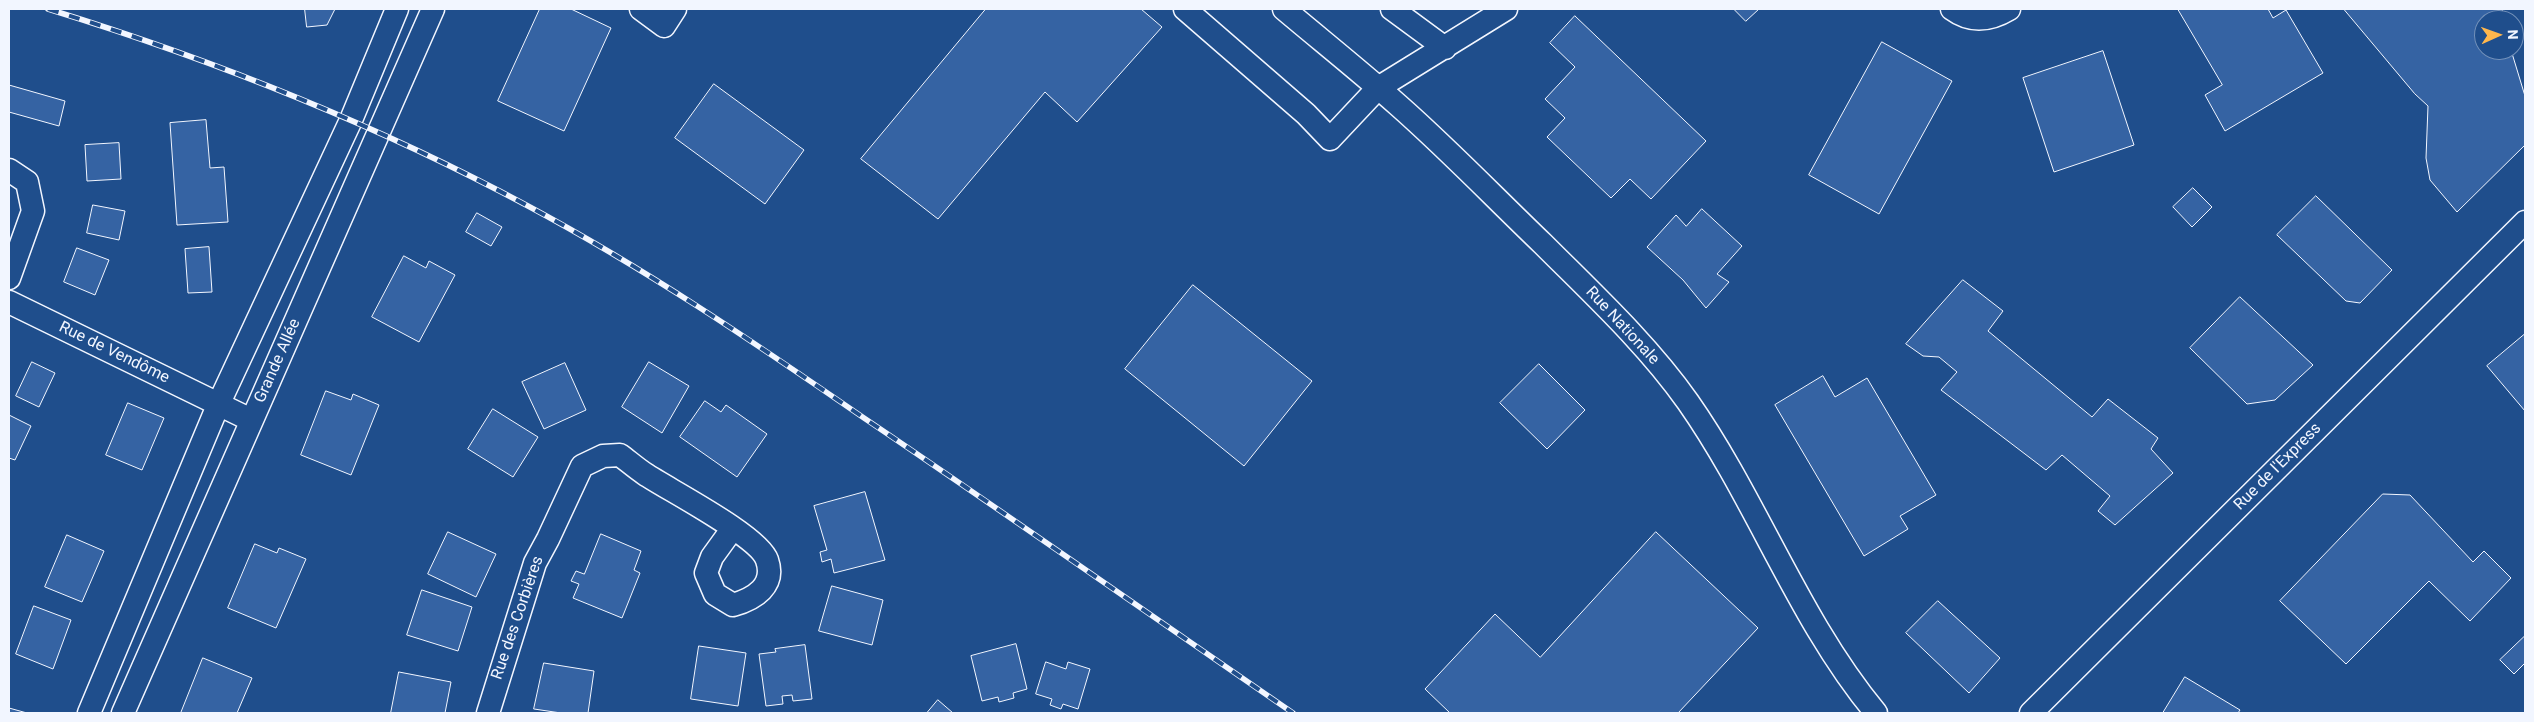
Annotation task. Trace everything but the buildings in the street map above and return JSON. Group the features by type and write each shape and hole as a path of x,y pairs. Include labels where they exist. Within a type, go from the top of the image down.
{"street":[{"path":"89,713 219,403 344,136 397,9"},
{"name":"Grande Allée","path":"124,713 433,9"},
{"path":"641,9 664,26 676,9"},
{"path":"1185,9 1306,114 1330,138 1378,88 1506,9"},
{"name":"Rue Nationale","path":"1284,9 1426,130 1582,283 1641,344 1675,385 1735,476 1817,630 1851,683 1876,713"},
{"path":"1392,9 1445,48"},
{"path":"1952,9 1970,18 1981,20 2009,9"},
{"path":"9,278 33,212 18,176"},
{"name":"Rue de l'Express","path":"2031,713 2525,222"},
{"name":"Rue de Vendôme","path":"9,302 251,420"},
{"name":"Rue des Corbières","path":"488,713 534,563 548,539 582,466 603,456 620,455 644,473 733,528"}],"railway":[{"path":"48,9 232,72 353,121 470,176 572,230 657,281 782,362 1293,713"}]}
